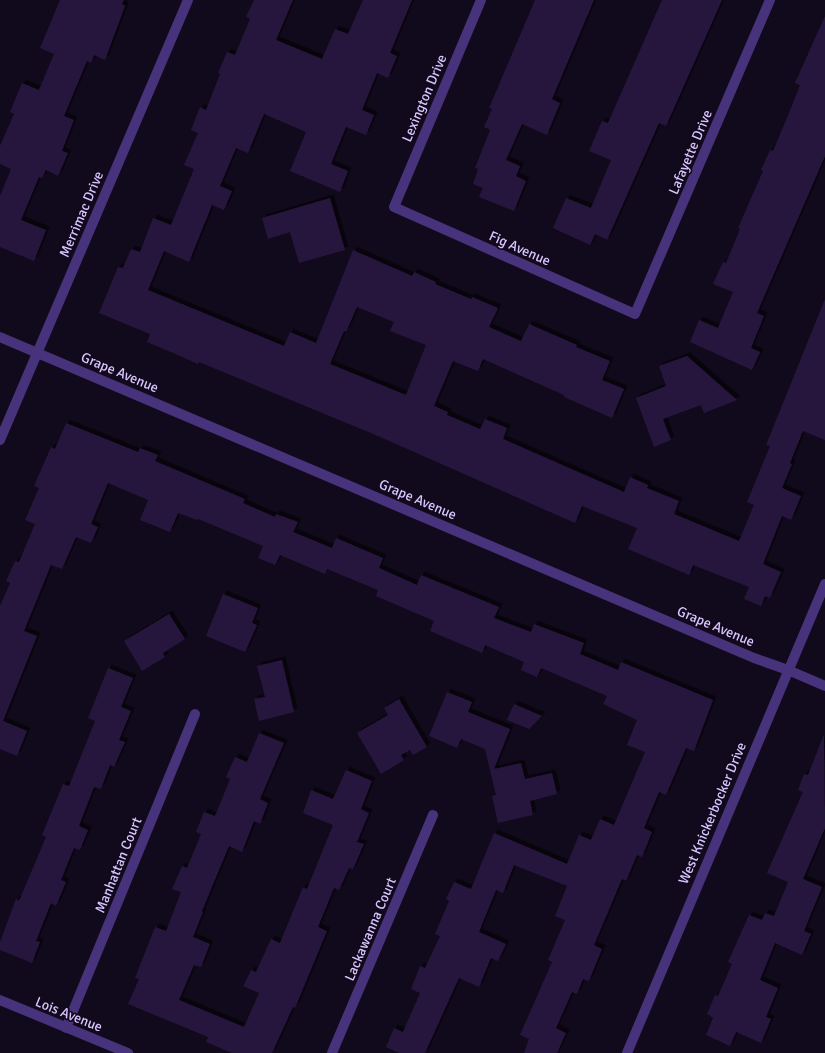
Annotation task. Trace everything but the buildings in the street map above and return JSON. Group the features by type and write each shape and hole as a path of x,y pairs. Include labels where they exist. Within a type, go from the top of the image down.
{"street":[{"name":"Merrimac Drive","path":"0,440 188,0"},
{"name":"Lexington Drive","path":"394,207 481,0"},
{"name":"Lafayette Drive","path":"636,314 770,0"},
{"name":"Fig Avenue","path":"394,207 636,314"},
{"name":"Grape Avenue","path":"0,337 754,658 788,670 825,686"},
{"name":"West Knickerbocker Drive","path":"627,1053 825,584"},
{"name":"Manhattan Court","path":"66,1028 196,714"},
{"name":"Lackawanna Court","path":"332,1053 433,815"},
{"name":"Lois Avenue","path":"0,1000 128,1053"}]}
